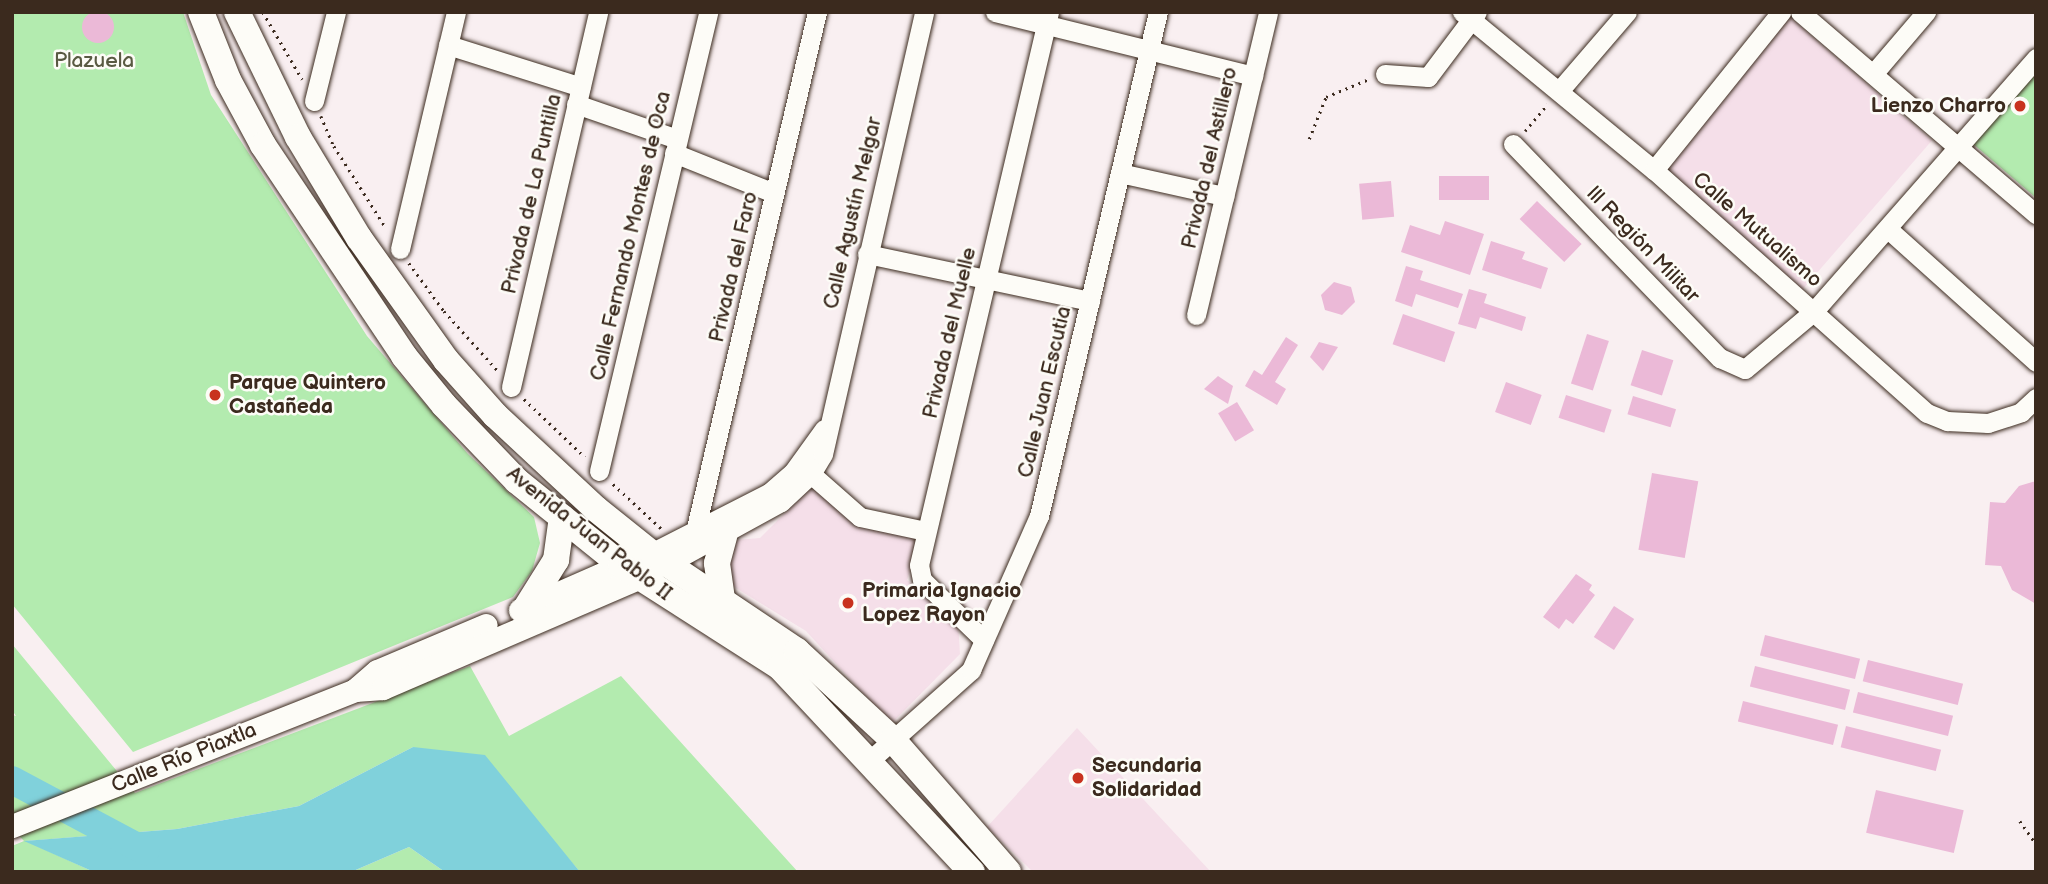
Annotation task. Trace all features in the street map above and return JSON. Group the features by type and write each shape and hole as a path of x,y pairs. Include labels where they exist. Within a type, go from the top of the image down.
{"main road":[{"name":"Avenida Juan Pablo II","path":"201,12 228,80 263,145 404,356 444,405 517,481 630,571 780,667 972,872"},
{"name":"Avenida Juan Pablo II","path":"236,12 298,137 359,238 446,360 495,415 550,468 722,599 797,650 893,740 1008,872"},
{"path":"338,260 359,238"},
{"path":"526,608 556,560 562,517"},
{"path":"722,599 717,563 724,536"}],"street":[{"path":"314,101 336,12"},
{"path":"400,249 456,12"},
{"name":"Privada de La Puntilla","path":"511,387 598,12"},
{"name":"Calle Fernando Montes de Oca","path":"599,471 708,12"},
{"name":"Privada del Faro","path":"695,532 817,12"},
{"name":"Calle Agustín Melgar","path":"665,553 724,536 781,502 811,474 823,454 826,425 924,12"},
{"path":"995,12 1047,19 1149,51 1253,76"},
{"name":"Calle Juan Escutia","path":"893,740 971,670 1039,516 1158,12"},
{"name":"Privada del Astillero","path":"1196,315 1268,12"},
{"path":"1559,91 1627,12"},
{"path":"1654,170 1781,12"},
{"path":"1800,12 2036,215"},
{"path":"1873,74 1926,12"},
{"path":"1385,74 1428,77 1470,14"},
{"name":"Calle Mutualismo","path":"1470,14 1654,170 1927,413 1948,421 1988,423 2021,412 2036,398"},
{"name":"Privada del Muelle","path":"984,640 922,580 926,531 1047,19"},
{"path":"448,45 579,96 774,194"},
{"path":"1814,311 2036,58"},
{"name":"lll Región Militar","path":"1513,144 1720,358 1745,369 1814,311"},
{"path":"1120,173 1224,196"},
{"path":"1888,229 2036,362"},
{"path":"867,254 985,282 1090,301"},
{"name":"Calle Agustín Melgar","path":"665,553 695,532 769,493 793,472 826,425"},
{"path":"811,474 860,517 926,531"},
{"name":"Calle Río Piaxtla","path":"12,826 355,690 383,688 665,553"},
{"name":"Calle Río Piaxtla","path":"355,690 376,671 526,608 630,571"},
{"path":"869,761 893,740"}],"path":[{"path":"263,12 314,101 334,146 400,249 444,311 511,387 599,471 665,553"},
{"path":"1309,139 1326,97 1339,88 1385,74"},
{"path":"1513,144 1559,91"},
{"path":"2020,821 2036,844"}],"shaded area":[{"path":"1784,12 1932,141 1801,292 1653,163"},
{"name":"Primaria Ignacio Lopez Rayon","path":"815,483 922,538 907,580 958,622 960,654 891,724 806,631 731,585 728,553 736,540 760,538"},
{"name":"Secundaria Solidaridad","path":"1077,728 1211,872 1033,872 987,827"}],"green space":[{"name":"Parque Quintero Castañeda","path":"12,12 183,12 211,95 367,336 468,454 534,517 540,543 532,571 513,597 133,752 12,604"},
{"name":"Lienzo Charro","path":"2036,70 2036,198 1972,143"},
{"path":"12,644 135,793 470,666 509,736 621,676 798,872 580,872 555,843 413,747 299,806 177,829 26,841 94,872 12,872 12,846 24,841 12,828 12,715 16,716 12,710"},
{"path":"409,847 445,872 351,872"}],"water":[{"path":"413,747 485,755 580,872 445,872 409,847 351,872 94,872 24,841 177,829 299,806"}],"building":[{"path":"98,11 109,16 114,27 109,38 98,43 87,38 82,27 87,16"},
{"path":"1439,176 1489,176 1489,200 1439,200"},
{"path":"1391,181 1394,217 1362,220 1359,184"},
{"path":"1537,201 1582,244 1564,262 1520,219"},
{"path":"1445,221 1484,234 1470,275 1401,252 1410,225 1440,235"},
{"path":"1491,241 1525,252 1522,259 1548,268 1541,289 1482,270"},
{"path":"1406,266 1423,271 1420,280 1463,294 1458,308 1416,294 1412,307 1395,301"},
{"path":"1334,282 1351,287 1355,302 1342,315 1325,310 1321,295"},
{"path":"1469,289 1487,294 1484,303 1526,317 1522,331 1480,317 1476,329 1458,324"},
{"path":"1403,314 1455,332 1445,362 1393,344"},
{"path":"1587,334 1609,341 1593,391 1571,383"},
{"path":"1286,337 1298,345 1275,382 1286,389 1277,405 1245,386 1254,370 1262,375"},
{"path":"1319,342 1338,347 1323,371 1310,357"},
{"path":"1642,350 1673,360 1662,395 1631,385"},
{"path":"1218,376 1233,386 1228,404 1204,389"},
{"path":"1506,382 1542,395 1531,425 1495,412"},
{"path":"1566,395 1612,410 1604,433 1559,418"},
{"path":"1633,396 1676,409 1670,427 1627,414"},
{"path":"1237,402 1254,430 1235,442 1218,413"},
{"path":"1652,473 1698,481 1685,558 1638,550"},
{"path":"2036,481 2036,604 2012,590 2001,566 1985,565 1990,502 2005,503 2019,486"},
{"path":"1576,574 1592,585 1589,590 1595,595 1573,624 1566,619 1559,629 1543,617"},
{"path":"1614,606 1634,619 1614,650 1594,637"},
{"path":"1765,635 1860,659 1855,679 1760,655"},
{"path":"1868,660 1963,684 1958,705 1863,681"},
{"path":"1755,666 1850,690 1845,710 1750,686"},
{"path":"1858,692 1953,716 1948,736 1853,712"},
{"path":"1743,701 1838,725 1833,745 1738,721"},
{"path":"1846,726 1941,750 1936,771 1841,747"},
{"path":"1876,790 1964,810 1954,853 1866,833"}],"waterway":[{"path":"12,780 145,851"}],"place":[{"name":"Lienzo Charro","path":"2020,106"},
{"name":"Parque Quintero Castañeda","path":"215,395"},
{"name":"Primaria Ignacio Lopez Rayon","path":"848,603"},
{"name":"Secundaria Solidaridad","path":"1078,778"}],"park label":[{"name":"Plazuela","path":"94,61"}]}
